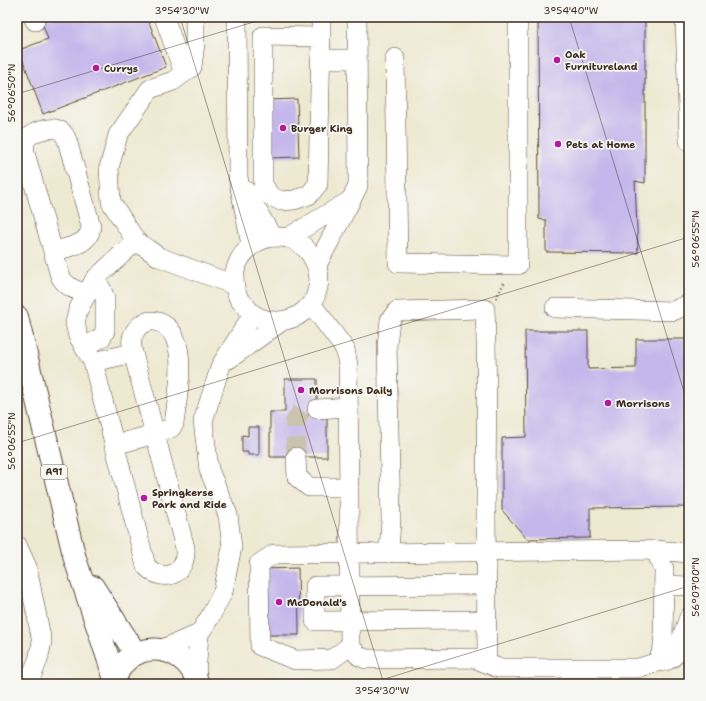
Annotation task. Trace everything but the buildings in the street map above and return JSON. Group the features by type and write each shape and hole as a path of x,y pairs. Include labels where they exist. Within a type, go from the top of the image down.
{"main road":[{"name":"A91","path":"17,316 75,559 114,682"},
{"name":"A91","path":"75,559 136,654"},
{"name":"A91","path":"114,682 123,664 136,654 149,649 162,649 173,652 183,658 190,666 197,680"}],"street":[{"path":"164,17 184,73"},
{"path":"195,17 195,43 192,67 173,80 150,89 118,135 109,168 111,202 136,241 159,257 234,285"},
{"path":"237,17 238,178 251,245"},
{"path":"321,17 321,36 318,184 309,195 294,200 281,201 270,196 263,184 263,36 321,36"},
{"path":"316,265 352,200 358,186 357,17"},
{"path":"395,58 398,263 518,265 518,17"},
{"path":"685,17 689,141"},
{"path":"320,59 357,59"},
{"path":"54,251 83,241 91,233 92,226 67,140 64,134 59,130 52,129 38,132 28,137 24,144 25,153 60,276 64,283 73,289 91,287 101,288 105,298 105,331 88,354"},
{"path":"238,178 280,237"},
{"path":"280,237 352,200"},
{"path":"221,365 282,321 297,316 312,305 318,288 319,280 316,265 310,252 301,244 280,237 264,238 251,245 242,254 236,267 234,285 239,299 253,314 267,321 282,321"},
{"path":"114,446 155,434 171,428 174,424 181,364 176,339 169,328 162,322 153,321 143,324 136,330 132,339 133,353 155,434 185,548 186,557 177,572 168,576 159,576 146,566 88,354 78,336 75,323 78,310 91,287 136,241"},
{"path":"554,308 673,311 689,304"},
{"path":"312,305 345,349 348,365 350,646 359,656 366,659 474,658 498,668 638,668 658,662 666,662 672,659 676,654 689,617"},
{"path":"388,552 391,519 387,345 390,320 397,311 485,309 487,413 487,653 484,662"},
{"path":"197,680 199,634 223,592 232,548 228,515 209,470 203,420 221,365 253,314"},
{"path":"88,354 133,353"},
{"path":"317,409 348,407"},
{"path":"296,457 297,477 308,487 349,487"},
{"path":"17,545 27,567 42,642 38,660 28,684"},
{"path":"655,550 664,569 663,647 658,662"},
{"path":"350,646 332,659 305,660 294,660 260,646 259,564 274,554 655,550 689,553"},
{"path":"487,585 315,586 315,621 487,620"},
{"path":"664,585 689,586"},
{"path":"162,649 199,634"}],"path":[{"path":"486,322 512,264"},
{"path":"684,684 689,679"}],"tunnel":[{"path":"296,457 295,422 302,410 317,409"}],"place":[{"name":"Oak Furnitureland","path":"557,60"},
{"name":"Currys","path":"96,68"},
{"name":"Burger King","path":"283,128"},
{"name":"Pets at Home","path":"558,144"},
{"name":"Morrisons Daily","path":"301,390"},
{"name":"Morrisons","path":"608,403"},
{"name":"Springkerse Park and Ride","path":"144,498"},
{"name":"McDonald's","path":"279,602"}]}
